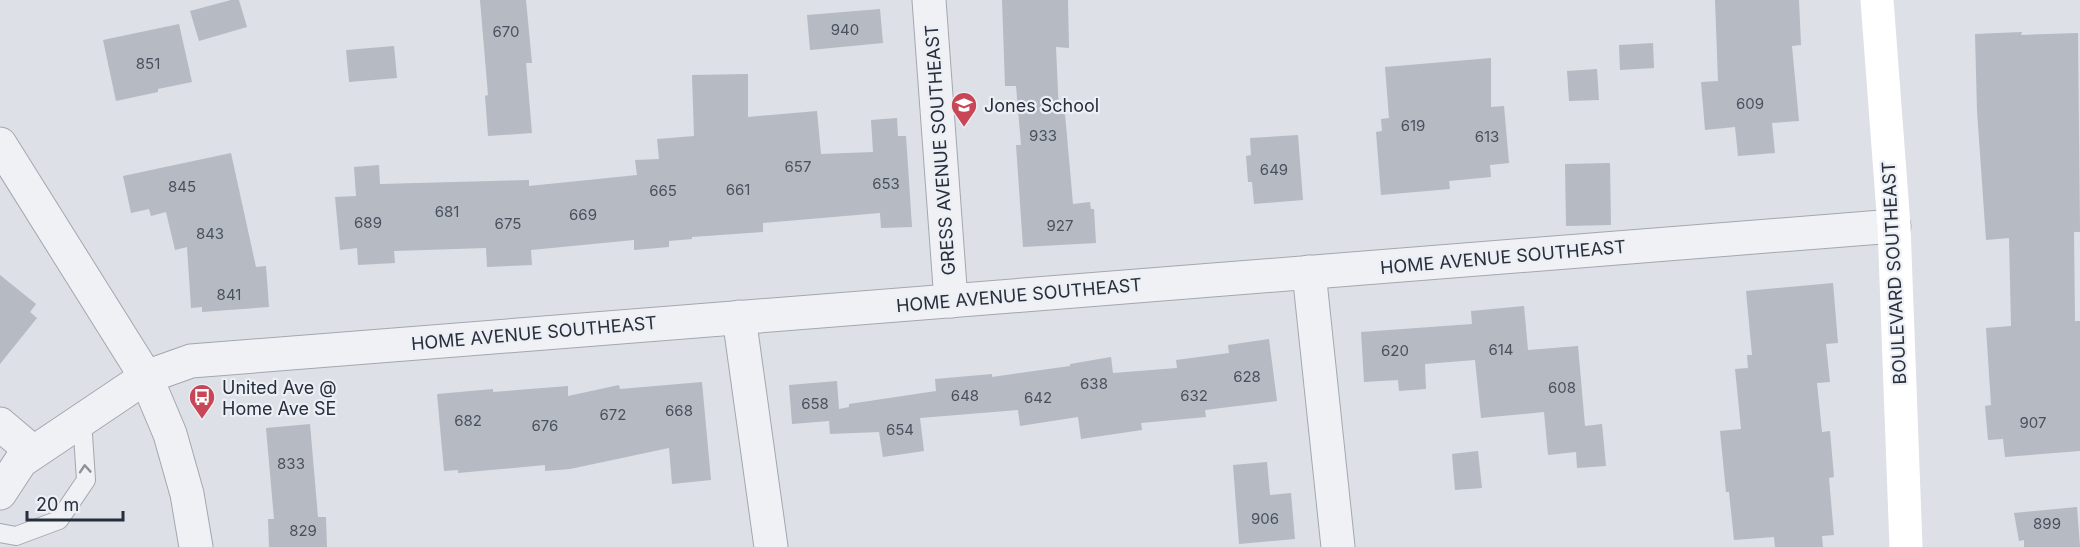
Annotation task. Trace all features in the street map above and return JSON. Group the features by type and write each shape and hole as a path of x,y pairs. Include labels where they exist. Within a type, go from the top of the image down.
{"main road":[{"name":"BOULEVARD SOUTHEAST","path":"1877,0 1894,226 1906,547"}],"street":[{"name":"GRESS AVENUE SOUTHEAST","path":"928,0 951,301"},
{"path":"0,144 146,377 170,434 187,494 196,547"},
{"name":"HOME AVENUE SOUTHEAST","path":"0,493 21,461 33,452 146,377 191,361 1894,226"},
{"path":"1310,272 1338,547"},
{"path":"739,317 771,547"},
{"path":"0,424 33,452"}],"lane":[{"path":"0,533 16,536 59,520 86,480 81,420"}],"building":[{"path":"239,0 247,27 199,41 190,11"},
{"path":"480,0 526,0 532,63 526,63 532,133 488,136 485,96 488,95"},
{"path":"1002,0 1068,0 1069,48 1056,47 1059,114 1065,114 1073,204 1090,202 1091,209 1094,209 1096,243 1023,247 1016,145 1021,145 1016,86 1005,86"},
{"path":"1715,0 1799,0 1801,45 1792,46 1799,121 1772,123 1775,153 1738,156 1735,127 1705,130 1701,82 1718,81"},
{"path":"880,9 883,43 810,50 807,15"},
{"path":"179,24 192,82 116,101 103,40"},
{"path":"2022,32 2021,35 2078,33 2080,232 2074,232 2075,321 2080,321 2080,451 2005,457 2003,439 1988,440 1985,406 1991,405 1986,328 2011,326 2009,238 1986,240 1977,111 1975,34"},
{"path":"1653,43 1654,68 1620,70 1619,45"},
{"path":"394,46 397,78 349,82 346,50"},
{"path":"1491,58 1491,107 1504,106 1509,163 1490,165 1491,177 1449,181 1450,189 1381,195 1376,132 1382,131 1381,119 1389,118 1385,67"},
{"path":"1597,69 1599,100 1569,101 1567,71"},
{"path":"748,74 748,117 817,111 821,154 873,152 871,120 897,118 898,136 906,136 912,227 881,228 880,213 763,223 763,232 692,237 692,239 669,241 669,247 634,250 634,240 531,250 532,265 487,267 486,248 394,251 395,263 358,265 357,248 340,250 335,197 356,196 354,167 379,165 380,184 529,180 529,186 637,175 635,160 659,159 657,139 694,136 692,75"},
{"path":"1298,135 1303,200 1254,204 1252,182 1248,182 1246,156 1251,155 1250,138"},
{"path":"231,153 256,267 266,266 269,307 202,312 202,307 191,308 187,247 175,250 166,212 151,216 149,209 131,213 123,176"},
{"path":"1610,163 1611,225 1566,226 1565,164"},
{"path":"0,275 36,304 30,312 37,318 0,364"},
{"path":"1833,283 1838,343 1826,344 1830,382 1817,383 1822,432 1830,431 1834,477 1829,478 1834,535 1822,536 1823,547 1775,547 1774,537 1734,540 1729,492 1726,492 1720,431 1741,429 1735,369 1748,368 1747,355 1752,355 1746,291"},
{"path":"1524,306 1528,350 1578,346 1585,426 1602,424 1606,466 1577,468 1576,452 1548,455 1544,412 1481,418 1475,360 1425,364 1426,389 1399,391 1398,380 1364,382 1361,332 1472,324 1471,311"},
{"path":"1269,339 1277,401 1205,410 1206,417 1141,423 1142,430 1081,439 1078,417 1020,426 1018,410 920,418 924,451 883,457 879,432 830,434 829,421 792,424 789,385 837,381 839,409 849,407 849,404 936,391 935,379 992,374 992,377 1070,366 1070,364 1111,357 1113,373 1177,368 1176,360 1229,353 1228,345"},
{"path":"702,382 711,480 672,484 669,448 570,469 545,471 545,465 458,473 458,470 444,471 437,394 568,386 568,396 619,385 620,389"},
{"path":"310,424 318,517 326,517 327,547 269,547 268,519 274,519 266,428"},
{"path":"1478,451 1482,488 1455,490 1452,454"},
{"path":"1267,462 1270,495 1291,493 1295,539 1239,544 1233,465"},
{"path":"2077,507 2080,547 2024,547 2024,540 2019,541 2014,513"}],"place":[{"name":"Jones School","path":"964,128"},
{"name":"United Ave @ Home Ave SE","path":"202,420"}]}
